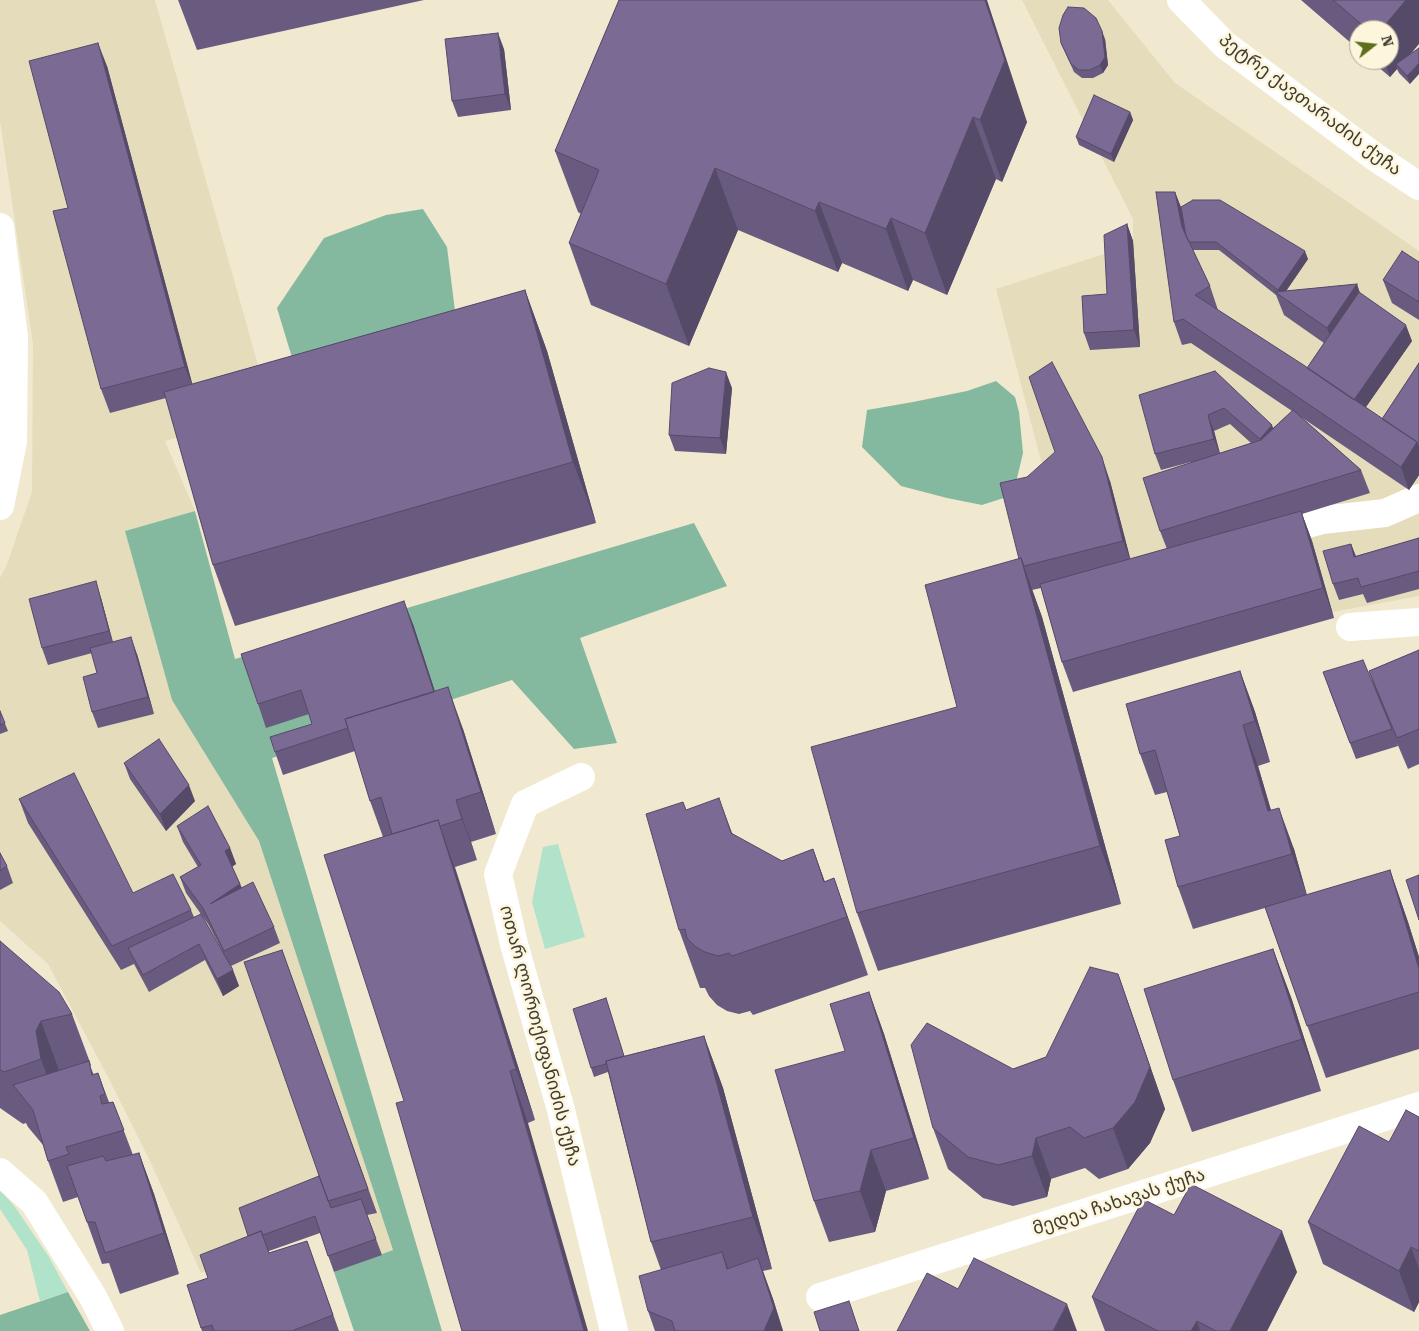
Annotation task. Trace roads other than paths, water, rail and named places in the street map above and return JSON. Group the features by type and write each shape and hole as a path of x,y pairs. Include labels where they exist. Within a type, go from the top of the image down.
{"street":[{"name":"პეტრე ქავთარაძის ქუჩა","path":"1181,0 1225,45 1360,146 1419,186"},
{"path":"0,227 14,337 13,442 0,506"},
{"path":"1245,541 1322,520 1385,513 1419,498"},
{"path":"1350,627 1419,622"},
{"name":"ოთარ ლორთქიფანიძის ქუჩა","path":"581,777 524,804 498,874 514,944 561,1110 614,1331"},
{"name":"მედეა ჩახავას ქუჩა","path":"820,1297 1419,1106"},
{"path":"0,1172 34,1202 93,1297 110,1331"}]}
